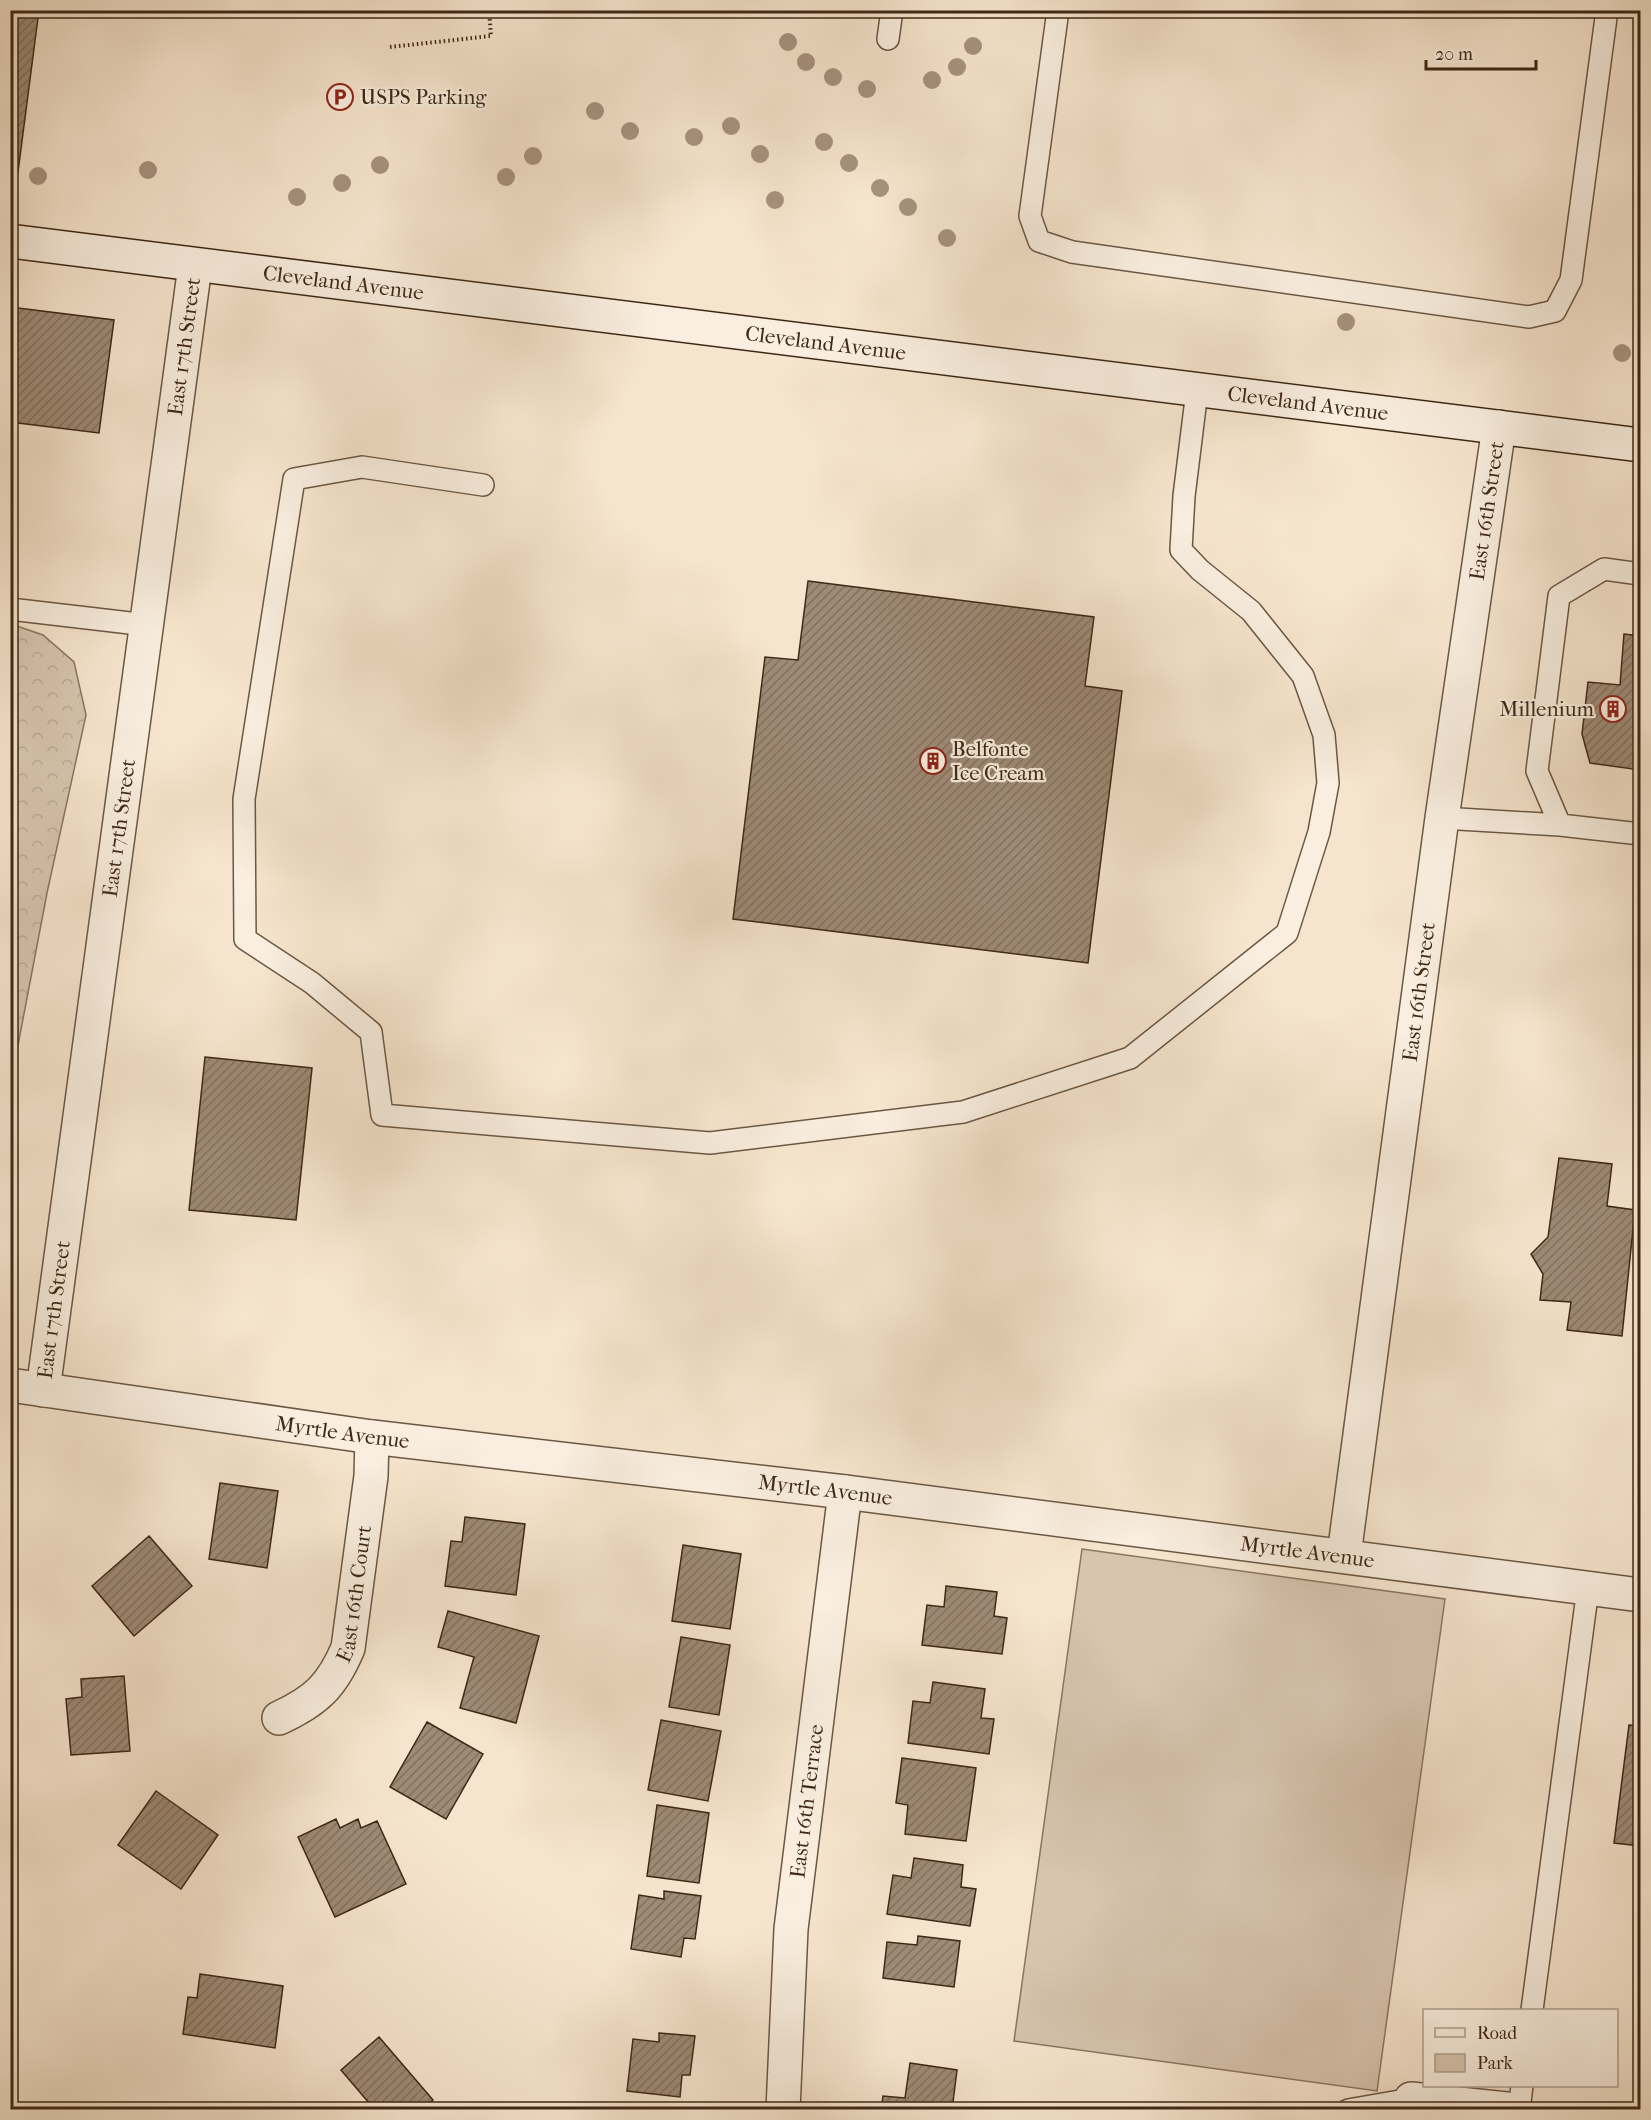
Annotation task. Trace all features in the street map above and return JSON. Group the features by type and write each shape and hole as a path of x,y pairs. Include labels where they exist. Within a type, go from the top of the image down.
{"street":[{"name":"Cleveland Avenue","path":"10,241 195,266 1641,445"},
{"name":"East 17th Street","path":"43,1390 195,266"},
{"name":"East 16th Street","path":"1344,1555 1442,818 1499,427"},
{"name":"Myrtle Avenue","path":"10,1385 372,1437 845,1492 1641,1595"},
{"name":"East 16th Court","path":"279,1718 316,1697 337,1673 348,1648 371,1476 372,1437"},
{"name":"East 16th Terrace","path":"783,2109 791,1929 845,1492"},
{"path":"1411,2099 1517,2109"}],"lane":[{"path":"888,39 892,10"},
{"path":"1058,10 1030,216 1039,241 1072,252 1529,317 1555,311 1571,280 1607,10"},
{"path":"483,485 363,467 294,479 244,799 245,939 312,983 370,1032 382,1114 710,1143 963,1112 1130,1058 1287,933 1319,832 1328,783 1323,735 1303,676 1251,610 1200,570 1182,550 1184,496 1197,390"},
{"path":"1560,825 1537,771 1559,596 1604,570 1641,574"},
{"path":"10,609 147,625"},
{"path":"1442,818 1560,825 1641,834"},
{"path":"1532,2009 1588,1588"},
{"path":"1517,2109 1522,2087"},
{"path":"1348,2109 1378,2107 1411,2099"}],"path":[{"path":"390,48 491,36 489,10"}],"green space":[{"path":"11,624 43,635 74,662 86,715 47,893 11,1082"},
{"path":"1082,1549 1445,1599 1377,2091 1014,2041"}],"building":[{"path":"10,10 39,10 18,172 10,171"},
{"path":"10,307 114,320 99,433 10,422"},
{"name":"Belfonte Ice Cream","path":"808,581 1094,617 1085,686 1122,691 1088,963 733,919 765,657 798,660"},
{"name":"Millenium","path":"1624,634 1640,636 1640,770 1590,763 1582,734 1588,682 1620,685"},
{"path":"205,1057 312,1068 296,1220 189,1210"},
{"path":"1559,1158 1612,1164 1607,1206 1635,1210 1622,1336 1567,1330 1571,1302 1540,1300 1543,1274 1531,1254 1548,1237"},
{"path":"220,1483 278,1491 267,1568 209,1559"},
{"path":"465,1517 525,1524 516,1595 445,1586 451,1541 462,1542"},
{"path":"149,1536 192,1586 134,1636 92,1586"},
{"path":"683,1545 741,1554 730,1629 672,1621"},
{"path":"946,1586 997,1592 994,1616 1007,1618 1002,1654 922,1645 927,1605 944,1607"},
{"path":"448,1611 539,1636 516,1723 460,1708 474,1657 438,1647"},
{"path":"681,1637 730,1645 719,1715 669,1707"},
{"path":"124,1676 130,1751 71,1755 66,1699 82,1697 81,1679"},
{"path":"933,1682 985,1689 981,1718 994,1719 989,1754 908,1743 913,1701 930,1703"},
{"path":"661,1720 721,1731 708,1801 648,1790"},
{"path":"427,1722 483,1754 446,1819 390,1787"},
{"path":"1629,1725 1640,1726 1640,1846 1614,1843"},
{"path":"902,1758 976,1768 966,1841 905,1834 908,1805 896,1803"},
{"path":"156,1791 218,1835 181,1889 118,1845"},
{"path":"657,1805 709,1813 699,1883 647,1876"},
{"path":"336,1819 340,1828 358,1819 361,1828 377,1821 406,1884 335,1917 298,1837"},
{"path":"914,1858 963,1865 961,1887 976,1889 970,1926 887,1914 893,1875 911,1878"},
{"path":"664,1891 701,1896 695,1939 684,1938 681,1957 631,1949 639,1895 664,1899"},
{"path":"918,1936 960,1941 954,1987 883,1978 887,1942 917,1945"},
{"path":"200,1974 283,1986 275,2048 183,2034 188,1997 197,1998"},
{"path":"659,2033 695,2036 690,2075 682,2075 680,2097 627,2091 633,2039 659,2042"},
{"path":"379,2037 433,2100 423,2110 375,2110 341,2070"},
{"path":"910,2063 957,2070 952,2110 881,2110 883,2096 905,2098"}],"place":[{"name":"USPS Parking","path":"340,97"},
{"name":"Millenium","path":"1613,709"},
{"name":"Belfonte Ice Cream","path":"933,761"}]}
